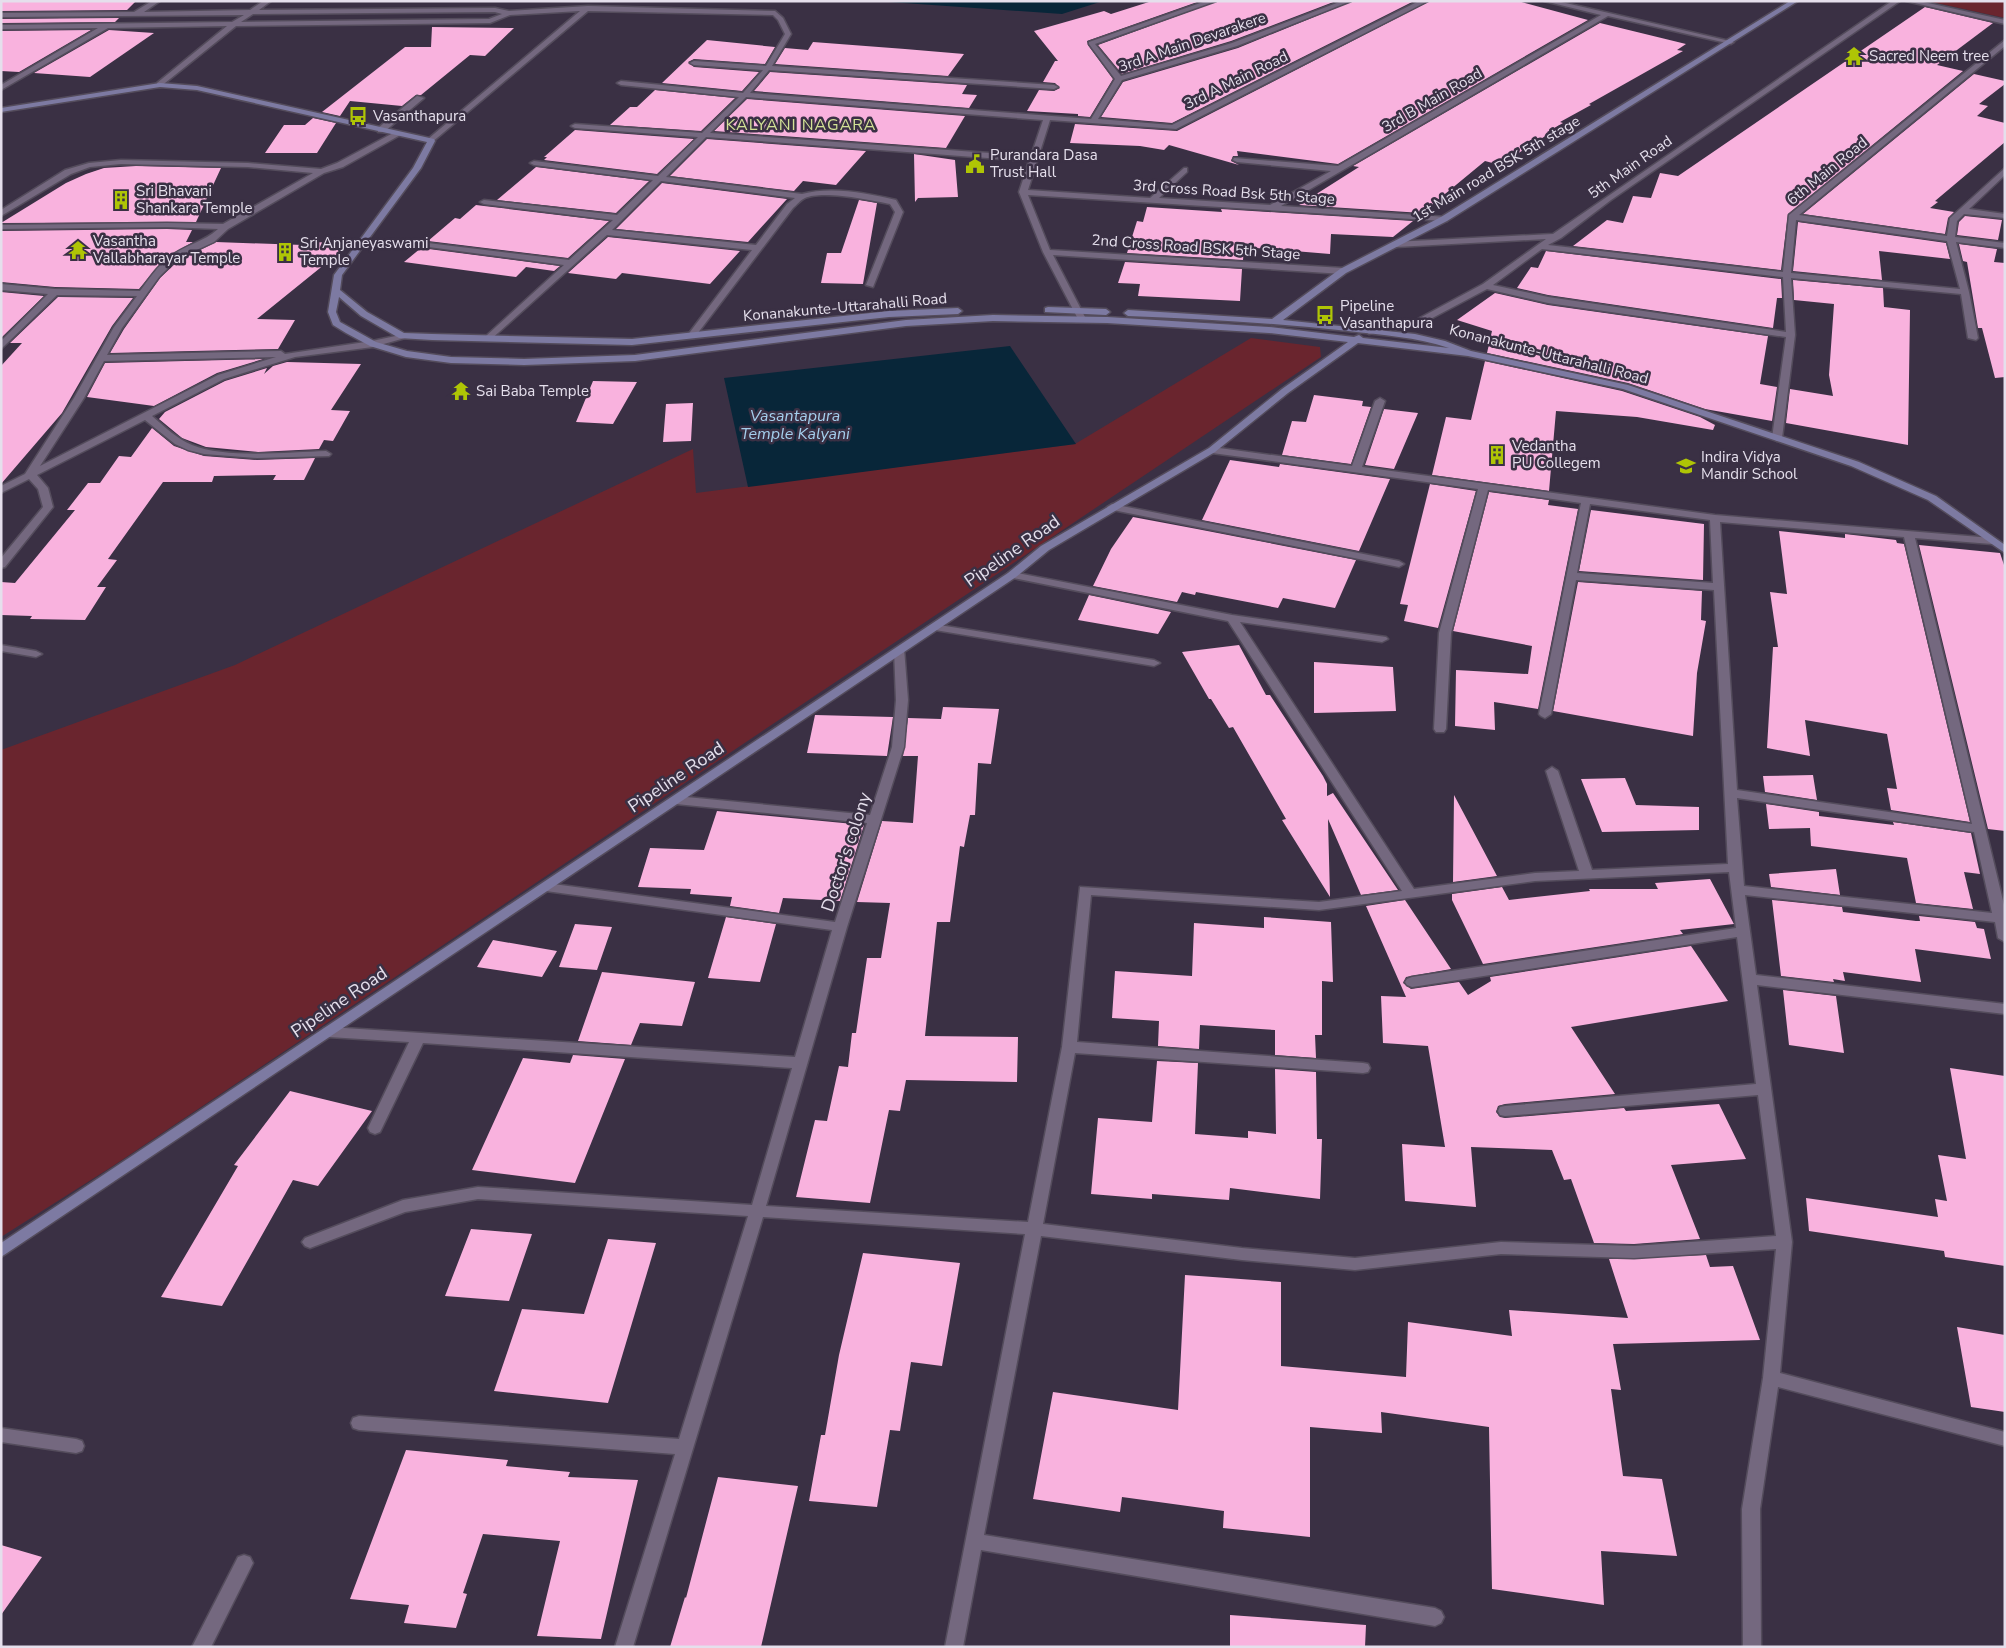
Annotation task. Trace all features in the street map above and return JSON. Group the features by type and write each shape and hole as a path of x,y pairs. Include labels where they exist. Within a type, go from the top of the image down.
{"main road":[{"name":"1st Main road BSK 5th stage","path":"1269,330 1276,320 1343,271 1444,219 1795,1"},
{"path":"1,110 160,86 197,88 431,142 417,168 338,275 332,312 336,322 373,344 406,354 450,360 524,362 635,358 911,322 1081,315 1269,330 1468,353"},
{"name":"Konanakunte-Uttarahalli Road","path":"335,290 364,314 402,336 632,342 890,314 1035,309 1081,315 1276,320 1411,336 1453,345 1468,353 1625,387 1855,464 1932,498 2005,550"},
{"name":"Pipeline Road","path":"1,1251 1012,575 1045,548 1212,450 1285,391 1369,331"},
{"path":"632,342 635,358"}],"street":[{"path":"135,14 157,1"},
{"path":"160,86 234,24 268,1"},
{"path":"396,11 409,1"},
{"path":"431,142 596,1"},
{"path":"683,10 692,1"},
{"path":"1119,79 1091,43 1213,1"},
{"name":"3rd A Main Devarakere","path":"1093,122 1119,79 1161,68 1305,19 1348,1"},
{"name":"3rd A Main Road","path":"621,83 745,95 1172,127 1425,1"},
{"path":"1547,1 1731,42"},
{"name":"5th Main Road","path":"1369,331 1418,322 1486,286 1559,236 1608,198 1897,1"},
{"path":"1909,1 2005,22"},
{"path":"1,15 495,10 508,13 587,9 683,10 775,14 781,19 788,34 782,49 745,95 605,232 489,338"},
{"path":"1,27 490,21 508,13"},
{"name":"3rd B Main Road","path":"1270,209 1608,14"},
{"path":"1,88 106,26"},
{"name":"6th Main Road","path":"1777,438 1791,335 1787,275 1792,217 2005,42"},
{"path":"694,63 1054,87"},
{"path":"380,130 420,98"},
{"path":"1046,119 1035,159 1023,192 1048,252 1081,315"},
{"path":"575,126 1035,159"},
{"path":"30,474 79,398 118,327 156,275 174,257 210,240 225,227 321,171 340,165 398,134"},
{"path":"1237,160 1340,169"},
{"path":"1,214 68,172 89,165 121,162 248,165 321,171"},
{"path":"534,163 661,177 802,196 828,194 866,196 894,202 898,212 870,285"},
{"path":"1152,201 1184,170"},
{"path":"1972,338 1965,292 1951,240 1953,220 2005,170"},
{"name":"3rd Cross Road Bsk 5th Stage","path":"1023,192 1444,219"},
{"path":"690,336 790,206 802,196"},
{"path":"484,202 619,218"},
{"path":"1962,211 2005,216"},
{"path":"1792,217 2005,246"},
{"path":"1,226 167,224 225,227"},
{"path":"605,232 758,248"},
{"path":"1396,244 1559,236"},
{"path":"406,242 571,263"},
{"path":"1543,247 1787,275 1965,292"},
{"name":"2nd Cross Road BSK 5th Stage","path":"1048,252 1343,271"},
{"path":"1486,286 1548,300 1791,335"},
{"path":"1,287 55,292 143,294"},
{"path":"1,346 55,292"},
{"path":"100,358 294,354 373,344 402,336"},
{"path":"1,490 221,377 294,354"},
{"path":"1356,470 1380,401"},
{"path":"147,416 172,438 192,448 219,452 326,454"},
{"path":"1212,450 1715,518 1992,541"},
{"path":"1,565 48,507 43,488 30,474"},
{"path":"1440,729 1445,634 1484,487"},
{"path":"1546,714 1586,501"},
{"path":"1112,507 1400,564"},
{"path":"1715,518 1735,868 1784,1242 1771,1378 1751,1509 1752,1647"},
{"path":"1909,535 2005,938"},
{"path":"1012,575 1232,618 1382,639"},
{"path":"1572,576 1719,587"},
{"path":"1232,618 1409,892"},
{"path":"933,627 1154,663"},
{"path":"1,648 36,654"},
{"name":"Doctor's colony","path":"624,1647 757,1212 840,927 898,747 902,700 900,650"},
{"path":"1552,771 1587,875"},
{"path":"1731,793 1979,829"},
{"path":"676,800 874,820"},
{"path":"954,1647 1069,1048 1085,890 1319,906 1409,892 1535,877 1735,868"},
{"path":"546,887 840,927"},
{"path":"1738,890 2000,918"},
{"path":"1412,982 1743,932"},
{"path":"1749,979 2005,1009"},
{"path":"329,1032 800,1062"},
{"path":"375,1128 419,1038"},
{"path":"1069,1048 1363,1068"},
{"path":"1506,1111 1764,1089"},
{"path":"310,1242 403,1206 478,1193 1035,1229 1242,1254 1356,1264 1501,1248 1634,1252 1784,1242"},
{"path":"1771,1378 2005,1439"},
{"path":"359,1423 685,1447"},
{"path":"1,1435 76,1446"},
{"path":"974,1541 1435,1616"},
{"path":"201,1647 244,1562"}],"shaded area":[{"path":"1927,1 2005,1 2005,18"},
{"path":"1251,338 1320,347 1321,357 113,1166 1,1237 1,750 235,665 693,449 696,493 1075,444"}],"water":[{"path":"875,1 1103,1 1062,14"},
{"name":"Vasantapura Temple Kalyani","path":"1010,346 1076,444 748,487 724,378"}],"building":[{"path":"1,1 136,1 127,10 1,11"},
{"path":"1152,1 1200,1 1087,41 1113,79 1090,117 1078,116 1078,114 1027,111 1039,90 1054,91 1060,88 1055,83 1043,82 1055,61 1058,61 1034,31 1104,11 1111,14"},
{"path":"1218,1 1336,1 1231,41 1122,74 1098,45"},
{"path":"1353,1 1414,1 1172,123 1101,117 1123,82 1238,48"},
{"path":"1430,1 1518,1 1588,20 1338,164 1237,151 1238,156 1233,156 1231,161 1239,165 1169,145 1164,150 1140,146 1070,143 1075,124 1177,131"},
{"path":"1925,7 1993,23 1937,65 1963,71 1788,214 1781,270 1573,246 1607,220 1623,223 1633,196 1651,198 1660,173 1678,176"},
{"path":"119,18 115,22 1,23 1,19"},
{"path":"1600,23 1686,44 1677,50 1683,51 1560,122 1563,123 1500,165 1485,161 1422,213 1299,205 1359,167 1353,166"},
{"path":"432,27 514,28 485,56 470,55 421,95 416,95 402,106 350,101 340,116 322,112 405,47 431,47"},
{"path":"91,30 19,72 1,71 1,31"},
{"path":"109,30 154,33 90,77 34,73"},
{"path":"707,40 775,47 765,64 694,59 688,62 694,67 759,72 742,91 662,83"},
{"path":"813,42 964,54 948,76 775,64 785,48 808,50"},
{"path":"770,72 967,85 962,94 977,95 969,108 754,91"},
{"path":"1974,74 2005,81 2005,84 1979,104 1988,106 1977,116 2005,123 2005,142 1935,201 1938,202 1930,208 1954,212 1948,218 1945,234 1803,214"},
{"path":"655,90 735,98 701,131 610,125 630,107 637,107"},
{"path":"747,99 965,116 946,148 714,131"},
{"path":"313,118 336,123 317,153 265,153 284,125 305,125"},
{"path":"575,130 694,139 657,174 544,160 547,157 544,157"},
{"path":"707,139 866,151 836,185 803,181 794,191 670,176"},
{"path":"914,154 955,160 958,197 918,198 915,202"},
{"name":"Sri Bhavani Shankara Temple","path":"136,166 221,168 196,222 1,223 66,183 86,174 104,168"},
{"path":"536,167 649,181 616,213 497,200"},
{"path":"662,183 787,199 748,242 616,229"},
{"path":"859,200 877,203 863,284 821,283 827,253 841,253"},
{"path":"476,205 609,221 568,258 428,241 455,218 460,219"},
{"path":"1147,207 1222,212 1221,209 1413,221 1393,237 1331,234 1330,254 1244,247 1243,260 1127,253 1137,221 1143,222"},
{"path":"1965,216 2002,220 1998,240 1957,235 1959,222"},
{"path":"1798,222 1946,243 1950,259 1879,251 1882,280 1793,271"},
{"name":"Vasantha Vallabharayar Temple","path":"192,230 186,242 193,242 165,258 139,289 55,287 1,282 1,231"},
{"path":"608,237 740,251 710,284 622,273 616,279 568,273"},
{"path":"216,242 303,245 307,242 351,243 257,319 295,320 278,349 110,353 124,329 160,278 178,261"},
{"path":"1959,244 1997,249 1994,262 2005,263 2005,377 1995,378 1982,328 1978,328 1967,262 1963,261"},
{"path":"421,248 560,266 554,271 526,267 516,277 404,262"},
{"path":"1546,251 1781,279 1782,298 1777,298 1773,328 1548,295 1517,288 1531,267 1538,268"},
{"path":"1125,262 1242,269 1240,301 1138,296 1140,284 1118,283"},
{"path":"1793,280 1883,288 1884,307 1910,310 1908,445 1786,423 1790,389 1833,396 1829,375 1834,304 1794,300"},
{"path":"1,292 44,296 1,338"},
{"path":"1495,293 1548,305 1768,336 1760,384 1777,387 1772,421 1705,409 1628,383 1487,353 1492,331 1457,320"},
{"path":"58,297 133,298 112,326 62,413 1,484 1,366 22,343 10,343"},
{"path":"263,359 217,373 154,406 87,397 105,363"},
{"path":"1485,361 1622,391 1700,417 1715,425 1713,430 1637,417 1556,411 1549,491 1432,475 1446,417 1471,420"},
{"path":"287,362 361,364 331,410 350,411 333,441 324,440 319,449 258,452 206,447 182,438 159,419 165,412 225,381 267,368 264,374 273,366"},
{"path":"593,381 637,382 613,424 576,422"},
{"path":"1314,395 1363,401 1362,406 1371,407 1351,464 1282,455 1292,421 1306,422"},
{"path":"693,403 691,441 663,442 666,404"},
{"path":"1384,409 1418,413 1394,469 1365,465"},
{"path":"152,428 174,446 204,456 257,460 315,458 304,480 273,480 276,475 214,476 212,482 163,482 108,559 117,560 97,587 106,587 85,620 30,619 32,616 1,615 1,582 15,583 75,510 67,510 88,483 100,483 119,456 131,457"},
{"path":"1230,460 1279,467 1280,464 1390,479 1359,551 1202,520"},
{"path":"1430,484 1476,491 1438,628 1404,621 1408,605 1400,604"},
{"path":"1489,492 1549,500 1548,505 1578,509 1538,709 1494,702 1495,730 1455,726 1456,670 1528,674 1532,646 1453,631"},
{"path":"1591,510 1704,524 1703,580 1579,571"},
{"path":"1133,517 1356,560 1335,608 1283,598 1278,608 1196,592 1195,595 1182,592 1177,602 1093,586 1111,549"},
{"path":"1779,531 1845,538 1845,534 1896,540 1897,543 1904,544 1970,822 1891,810 1887,788 1897,789 1887,734 1805,720 1810,756 1767,748 1773,647 1778,647 1770,592 1787,594"},
{"path":"1919,545 2000,553 2005,568 2005,831 1988,829"},
{"path":"1578,582 1702,591 1701,620 1706,621 1697,673 1693,736 1553,711"},
{"path":"1089,595 1171,612 1158,634 1078,620"},
{"path":"1239,645 1266,695 1270,695 1323,776 1327,784 1327,796 1333,793 1398,890 1361,895 1328,819 1330,897 1282,820 1286,819 1233,727 1229,728 1211,699 1209,699 1182,652"},
{"path":"1314,662 1393,667 1396,711 1314,713"},
{"path":"943,707 999,709 991,764 978,763 975,815 970,815 964,847 960,846 950,922 937,922 925,1036 1018,1037 1017,1082 906,1080 900,1111 889,1110 870,1203 796,1197 815,1120 827,1121 839,1066 848,1067 852,1033 856,1033 867,958 881,958 890,903 857,902 882,821 913,823 918,756 903,756 908,718 941,719"},
{"path":"815,715 893,717 887,756 807,753"},
{"path":"1813,775 1817,800 1765,792 1763,776"},
{"path":"1625,778 1636,805 1699,807 1699,830 1602,832 1581,779"},
{"path":"1454,795 1497,876 1453,882"},
{"path":"1766,804 1819,812 1819,816 1894,825 1893,822 1971,833 1980,874 1964,872 1973,909 1916,903 1907,858 1811,846 1810,828 1769,829"},
{"path":"717,811 864,825 840,901 783,898 779,913 730,906 732,897 690,894 691,889 638,887 650,848 704,850"},
{"path":"1836,869 1840,895 1771,887 1769,874"},
{"path":"1710,879 1734,924 1680,930 1683,934 1483,964 1452,900 1452,894 1502,887 1509,900 1590,891 1589,889 1658,889 1655,883"},
{"path":"1405,900 1451,969 1406,977 1403,983 1411,989 1459,982 1468,995 1491,981 1490,977 1691,946 1728,1001 1571,1027 1615,1094 1505,1104 1498,1106 1496,1112 1500,1117 1505,1118 1624,1108 1626,1111 1719,1104 1746,1159 1671,1165 1700,1239 1634,1244 1594,1243 1571,1179 1564,1180 1552,1150 1471,1147 1476,1207 1405,1201 1402,1144 1445,1147 1428,1046 1383,1043 1381,996 1406,997 1366,906"},
{"path":"1772,900 1842,907 1843,912 1916,921 1920,921 1919,916 1975,922 1977,928 1984,929 1991,959 1915,949 1921,982 1843,972 1845,981 1833,979 1834,982 1781,976"},
{"path":"726,917 776,924 760,982 708,978"},
{"path":"1264,917 1331,922 1333,982 1322,981 1322,1035 1315,1035 1316,1058 1275,1055 1275,1030 1200,1025 1199,1049 1158,1046 1159,1021 1112,1018 1115,971 1192,976 1194,923 1264,928"},
{"path":"575,924 612,927 597,970 559,967"},
{"path":"493,940 557,951 542,977 477,967"},
{"path":"602,972 695,982 682,1026 640,1023 631,1045 578,1041"},
{"path":"1783,990 1836,996 1844,1053 1789,1045"},
{"path":"573,1055 625,1059 575,1183 472,1170 523,1058 570,1063"},
{"path":"1157,1061 1198,1063 1195,1134 1248,1138 1248,1131 1276,1134 1275,1069 1316,1072 1317,1139 1322,1139 1320,1199 1230,1188 1229,1200 1152,1194 1152,1199 1091,1194 1098,1118 1152,1122"},
{"path":"1950,1068 2005,1076 2005,1266 1945,1257 1944,1251 1809,1231 1806,1198 1938,1217 1935,1199 1947,1201 1938,1155 1966,1159"},
{"path":"290,1091 372,1111 318,1186 293,1180 222,1306 161,1297 238,1166 234,1165"},
{"path":"471,1229 532,1234 509,1301 445,1296"},
{"path":"608,1239 656,1243 608,1403 494,1391 522,1309 584,1314"},
{"path":"863,1253 960,1263 942,1366 911,1362 900,1431 890,1430 877,1507 809,1501 821,1435 825,1435 839,1355"},
{"path":"1706,1255 1710,1267 1733,1266 1760,1340 1613,1344 1621,1390 1611,1389 1623,1476 1662,1479 1677,1556 1601,1551 1604,1605 1492,1589 1489,1427 1381,1412 1382,1433 1310,1427 1310,1537 1223,1528 1224,1511 1122,1497 1120,1512 1033,1499 1053,1392 1178,1410 1185,1275 1281,1282 1281,1366 1406,1377 1408,1322 1512,1336 1509,1310 1628,1318 1609,1259"},
{"path":"1957,1327 2005,1335 2005,1412 1971,1407"},
{"path":"406,1450 508,1460 506,1466 570,1472 568,1477 638,1480 601,1639 537,1636 560,1541 483,1534 463,1593 467,1594 456,1628 404,1623 409,1605 350,1599"},
{"path":"718,1477 798,1486 761,1647 670,1647 686,1598"},
{"path":"1,1545 42,1557 1,1615"},
{"path":"1230,1615 1366,1625 1365,1647 1230,1647"}],"place":[{"name":"Sacred Neem tree","path":"1854,56"},
{"name":"Vasanthapura","path":"358,116"},
{"name":"Purandara Dasa Trust Hall","path":"975,164"},
{"name":"Sri Bhavani Shankara Temple","path":"121,200"},
{"name":"Vasantha Vallabharayar Temple","path":"78,250"},
{"name":"Sri Anjaneyaswami Temple","path":"285,252"},
{"name":"Pipeline Vasanthapura","path":"1325,315"},
{"name":"Sai Baba Temple","path":"461,391"},
{"name":"Vedantha PU Collegem","path":"1497,455"},
{"name":"Indira Vidya Mandir School","path":"1686,466"}],"district":[{"name":"KALYANI NAGARA","path":"801,125"}]}
